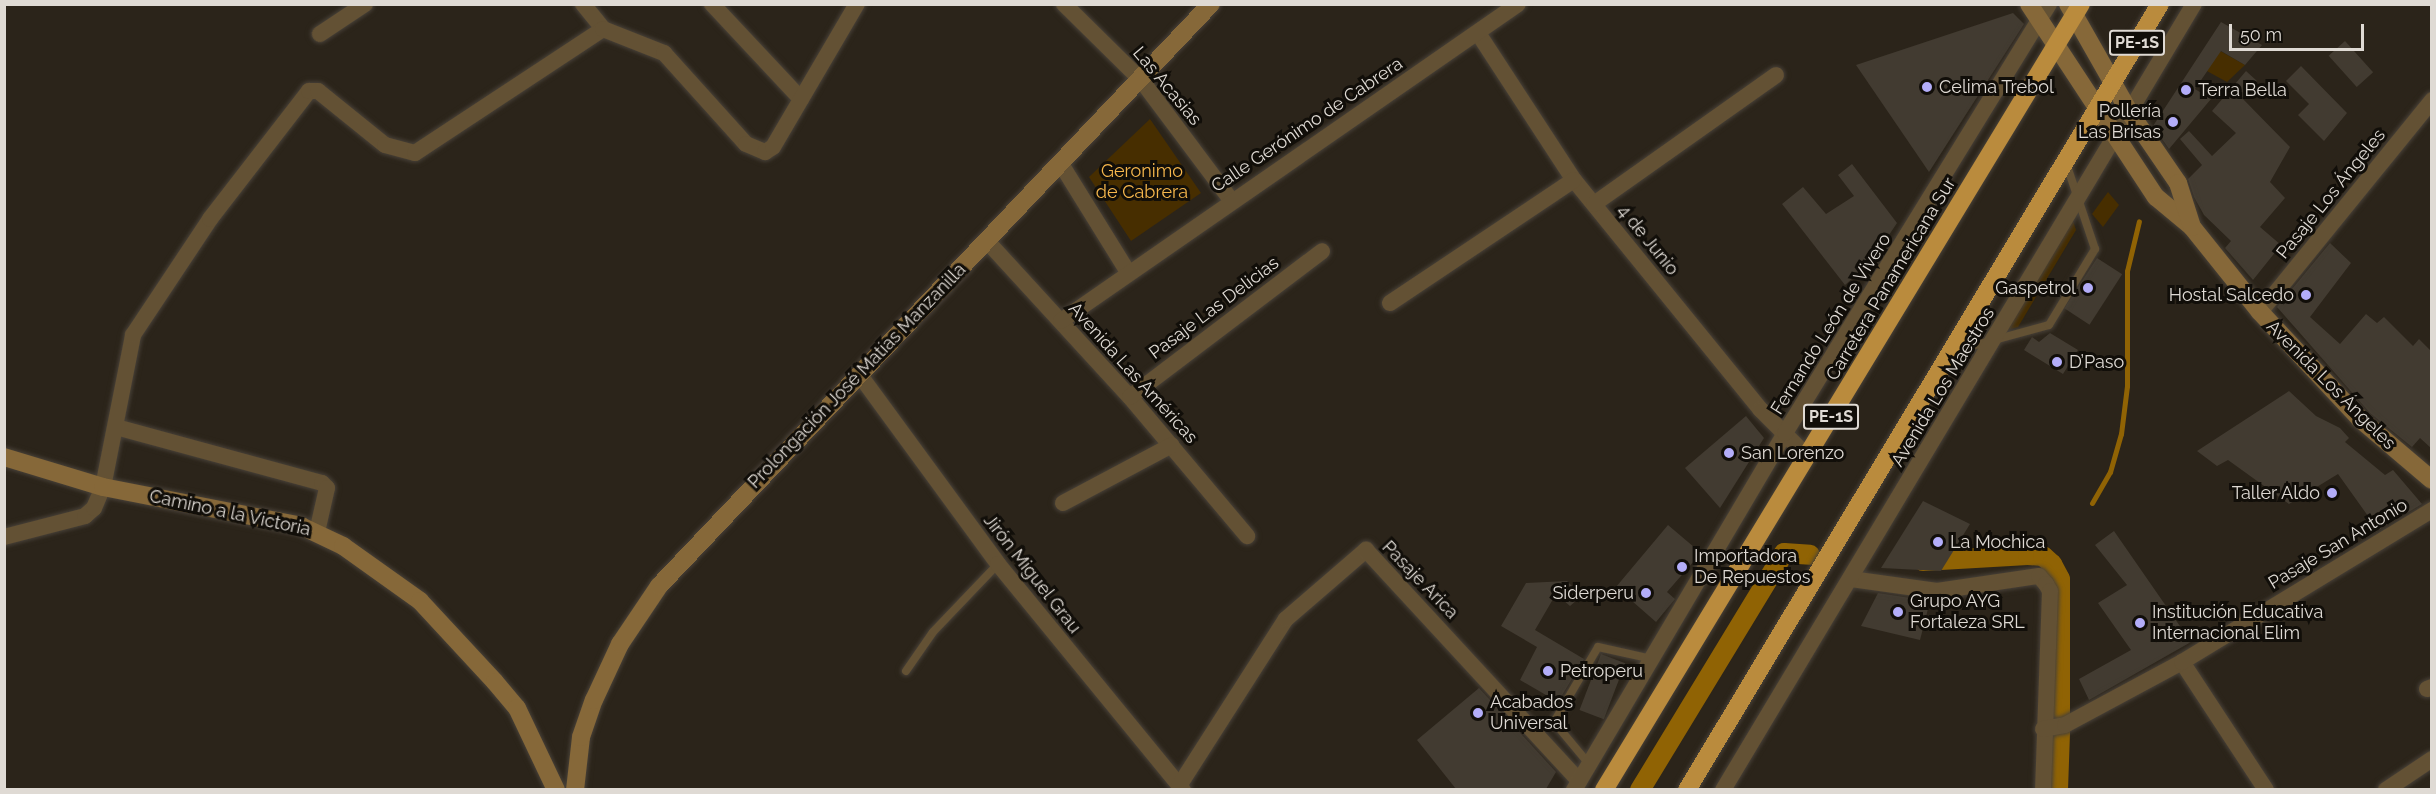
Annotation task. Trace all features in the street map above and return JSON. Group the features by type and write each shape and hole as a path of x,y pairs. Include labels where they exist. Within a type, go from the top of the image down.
{"highway":[{"name":"PE-1S","path":"1686,789 1832,551 2160,4"},
{"name":"Carretera Panamericana Sur","path":"1604,789 2058,44 2074,8"}],"street":[{"path":"320,34 365,4"},
{"path":"584,4 603,28 664,53 756,151 773,147 857,4"},
{"path":"712,4 801,99"},
{"name":"Las Acasias","path":"1065,4 1142,81 1231,200"},
{"name":"Prolongación José Matías Manzanilla","path":"575,789 581,737 594,700 640,612 684,558 986,240 1142,81 1211,4"},
{"name":"Calle Gerónimo de Cabrera","path":"1061,321 1231,200 1518,4"},
{"name":"Avenida Los Maestros","path":"1723,789 2194,4"},
{"name":"Avenida Los Ángeles","path":"2074,8 2130,113 2178,183 2192,228"},
{"name":"Avenida Los Ángeles","path":"2040,9 2058,44 2100,106 2156,197 2192,228 2260,312 2360,419 2432,480"},
{"name":"Fernando León de Vivero","path":"1576,785 2040,9"},
{"path":"4,537 85,516 103,487 116,427 124,365 141,321 302,96 318,91 385,145 415,153 603,28"},
{"name":"4 de Junio","path":"1478,33 1574,180 1761,410 1807,456"},
{"path":"1594,204 1776,75"},
{"name":"Pasaje Los Ángeles","path":"2260,312 2432,100"},
{"path":"1061,164 1128,272"},
{"path":"1390,303 1574,180"},
{"name":"Avenida Las Américas","path":"986,240 1130,397 1247,536"},
{"name":"Pasaje Las Delicias","path":"1130,397 1322,251"},
{"name":"Jirón Miguel Grau","path":"859,374 998,564 1181,788"},
{"path":"116,427 322,483 327,488 317,532"},
{"path":"1063,503 1172,445"},
{"name":"Camino a la Victoria","path":"4,457 103,487 317,532 396,580 446,626 517,708 556,789"},
{"name":"Pasaje San Antonio","path":"2043,729 2064,725 2182,663 2432,510"},
{"name":"Pasaje Arica","path":"1181,788 1286,619 1366,550 1576,785"},
{"path":"1851,579 1937,591 2039,576 2050,591 2043,729 2043,789"},
{"path":"2182,663 2266,789"},
{"path":"2386,789 2432,759"}],"lane":[{"path":"1951,352 2049,325 2096,249 2066,161"},
{"path":"906,671 933,632 998,564"},
{"path":"1589,764 1554,722 1598,647 1652,659"}],"green space":[{"path":"2208,44 2245,65 2227,82 2194,64"},
{"name":"Geronimo de Cabrera","path":"1150,119 1201,193 1131,241 1089,177"},
{"path":"2108,192 2119,205 2103,227 2092,214"},
{"path":"2073,221 2076,230 2018,327 2007,330"}],"building":[{"name":"Celima Trebol","path":"2013,13 2024,24 1929,172 1856,65"},
{"path":"2221,22 2262,45 2245,65 2221,51 2195,89 2211,99 2169,149 2153,126"},
{"path":"2345,41 2373,72 2357,87 2329,56"},
{"path":"2301,66 2347,113 2324,141 2298,115 2309,104 2286,81"},
{"path":"2246,71 2257,81 2242,98 2290,147 2270,182 2285,198 2260,227 2281,245 2253,280 2225,248 2231,241 2204,215 2194,197 2188,179 2202,165 2180,139 2189,131 2212,156 2236,133 2212,111"},
{"path":"1852,164 1897,223 1871,262 1845,285 1782,204 1803,187 1826,214 1854,196 1838,175"},
{"path":"2330,243 2351,263 2310,317 2340,344 2366,314 2377,323 2384,317 2413,346 2419,339 2432,352 2432,449 2420,438 2412,447 2370,413 2277,307"},
{"name":"Gaspetrol","path":"2097,258 2122,274 2089,325 2064,308"},
{"name":"D’Paso","path":"2050,333 2078,350 2063,374 2024,350 2032,337 2039,342"},
{"path":"2289,391 2316,416 2340,428 2349,438 2345,442 2385,475 2393,470 2422,504 2362,540 2355,531 2368,516 2338,474 2289,504 2228,460 2217,466 2197,451"},
{"name":"San Lorenzo","path":"1746,416 1764,438 1720,508 1685,468"},
{"path":"1923,501 1970,524 1941,571 1881,568"},
{"path":"1668,525 1701,553 1667,592 1675,599 1656,622 1616,587"},
{"path":"2114,531 2191,642 2089,700 2079,679 2131,650 2098,603 2127,585 2095,545"},
{"path":"1567,581 1580,594 1577,600 1570,606 1556,594 1535,630 1584,659 1558,702 1520,680 1537,647 1501,626 1526,583"},
{"name":"Grupo AYG Fortaleza SRL","path":"1878,593 1930,601 1920,640 1861,626"},
{"path":"1601,654 1625,663 1604,719 1579,710"},
{"name":"Acabados Universal","path":"1479,688 1556,772 1546,789 1456,789 1417,740"}],"waterway":[{"path":"2092,503 2110,472 2121,434 2127,386 2127,271 2139,221"},
{"path":"1640,790 1784,553 1810,555"},
{"path":"1923,561 2028,555 2043,556 2052,564 2060,579 2060,715"},
{"path":"2058,790 2060,732"}],"place":[{"name":"Celima Trebol","path":"1927,87"},
{"name":"Terra Bella","path":"2186,90"},
{"name":"Pollería Las Brisas","path":"2173,122"},
{"name":"Gaspetrol","path":"2088,288"},
{"name":"Hostal Salcedo","path":"2306,295"},
{"name":"D’Paso","path":"2057,362"},
{"name":"San Lorenzo","path":"1729,453"},
{"name":"Taller Aldo","path":"2332,493"},
{"name":"La Mochica","path":"1938,542"},
{"name":"Importadora De Repuestos","path":"1682,567"},
{"name":"Siderperu","path":"1646,593"},
{"name":"Grupo AYG Fortaleza SRL","path":"1898,612"},
{"name":"Institución Educativa Internacional Elim","path":"2140,623"},
{"name":"Petroperu","path":"1548,671"},
{"name":"Acabados Universal","path":"1478,713"}]}
